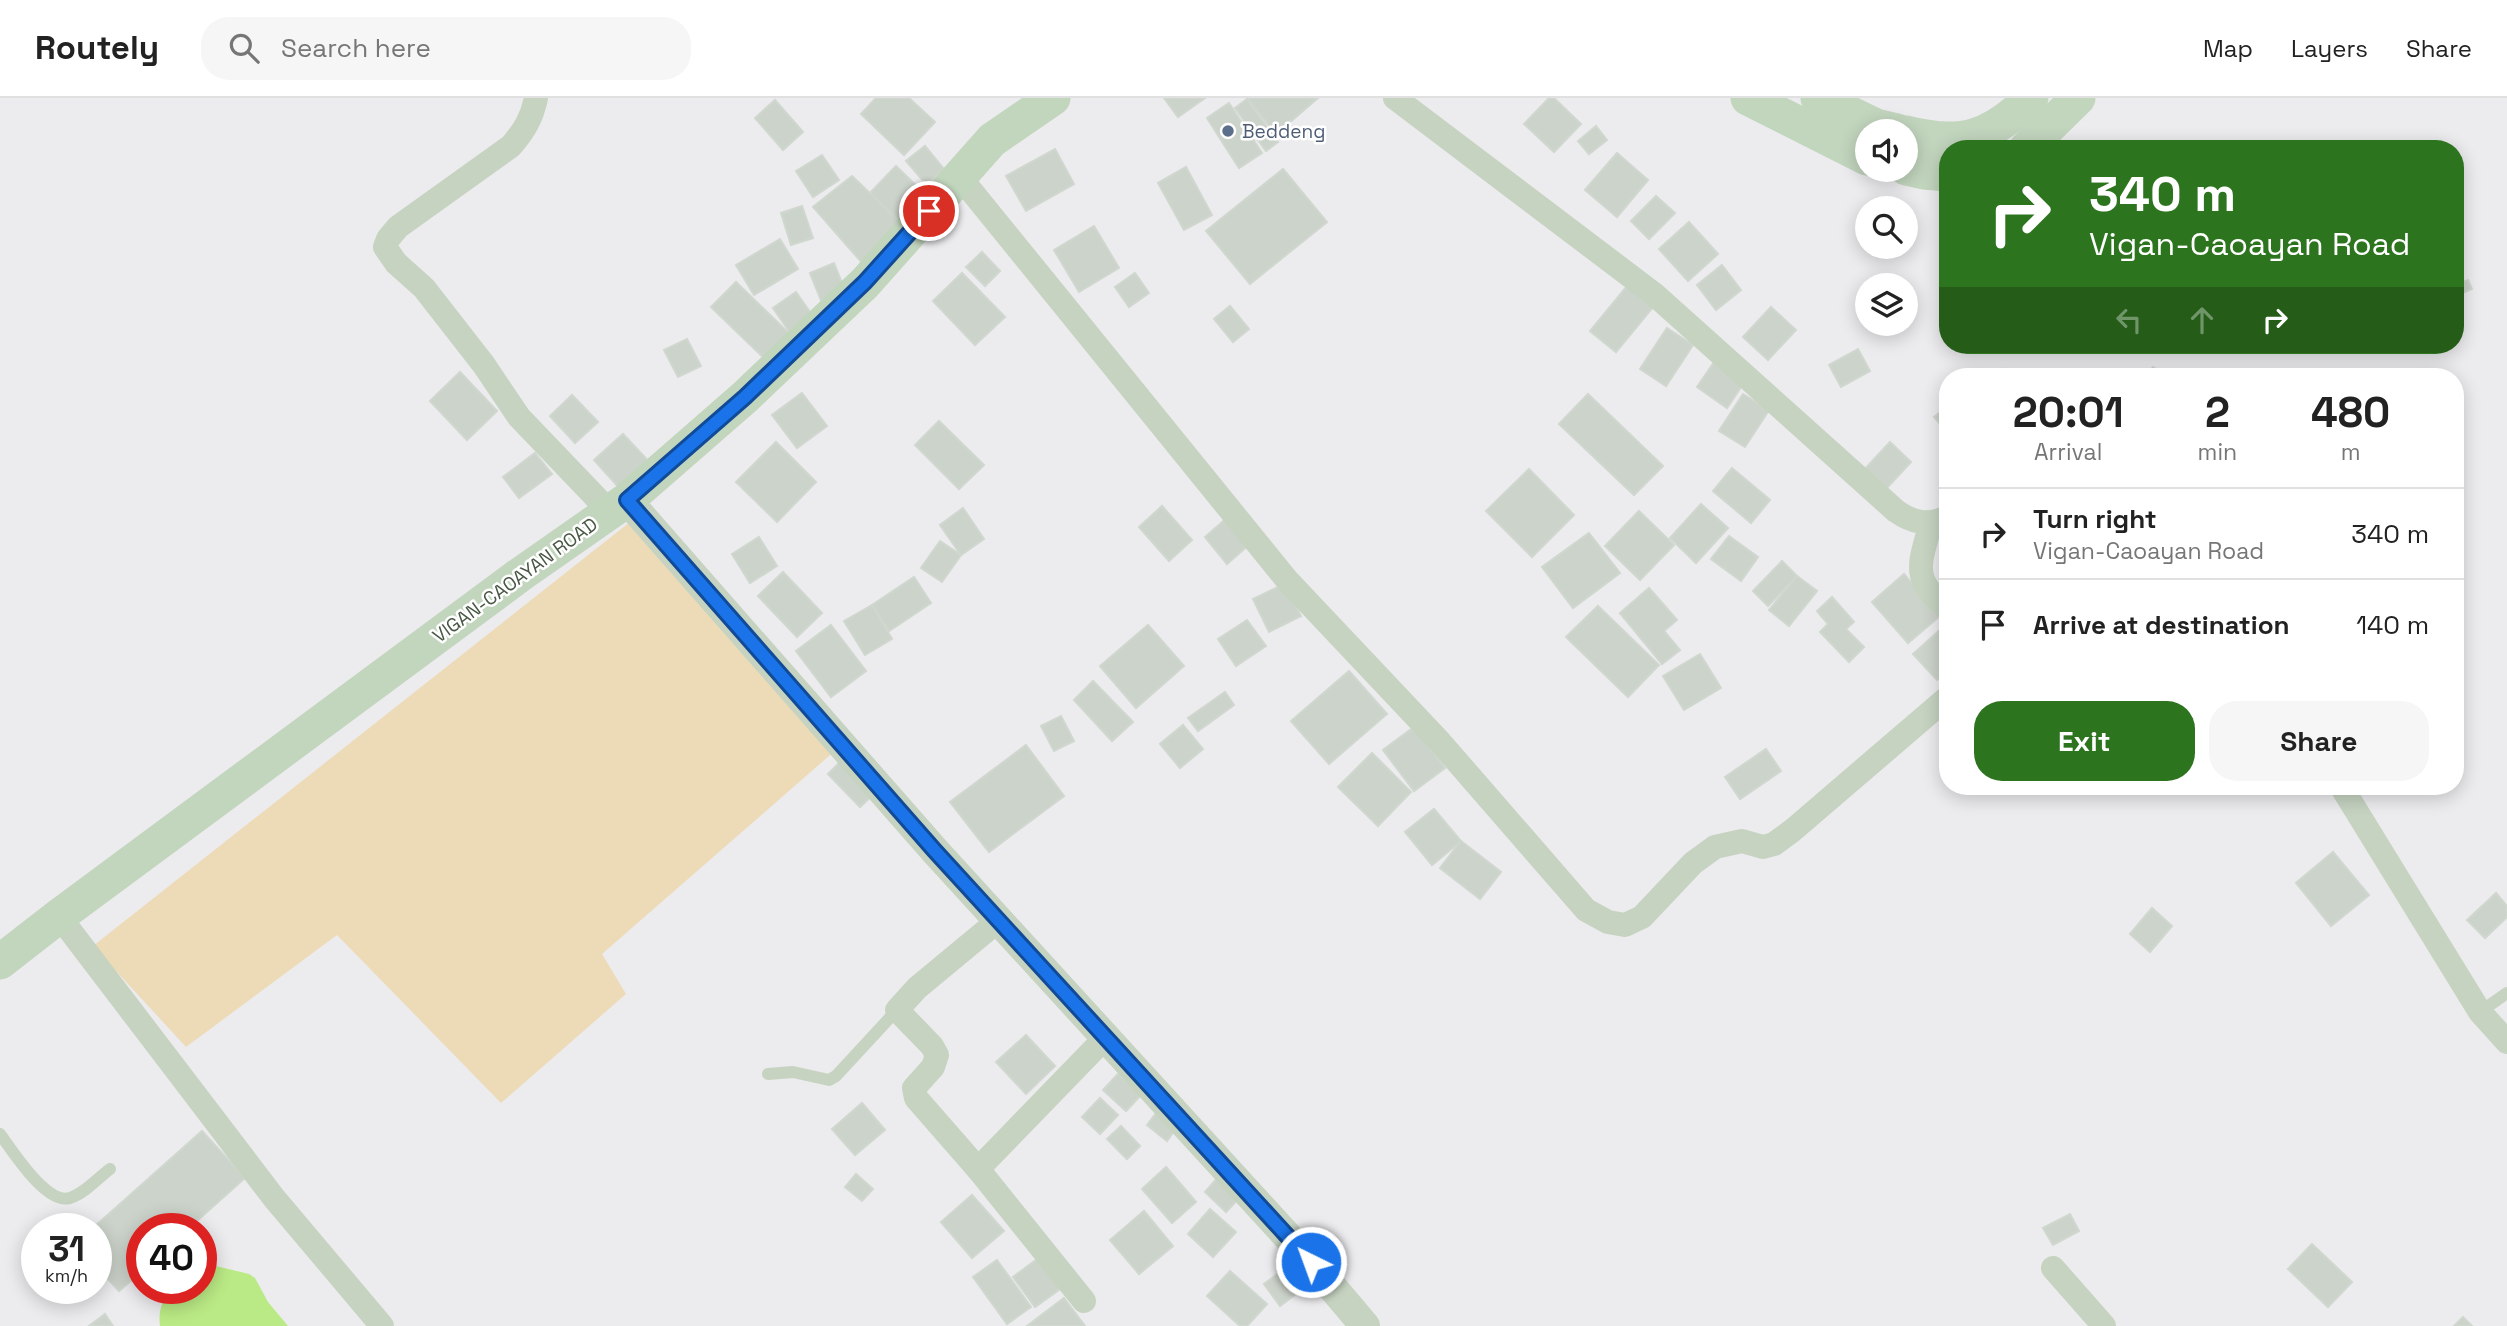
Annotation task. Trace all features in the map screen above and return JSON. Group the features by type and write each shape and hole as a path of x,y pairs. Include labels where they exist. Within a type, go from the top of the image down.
{"main road":[{"name":"VIGAN-CAOAYAN ROAD","path":"0,962 58,916 521,574 619,506 745,397 865,282 992,140 1053,98"},
{"path":"1748,98 1855,152"},
{"path":"1818,98 1862,119"},
{"path":"1962,140 2010,119 2031,98"},
{"path":"2035,140 2078,98"},
{"path":"1918,136 1944,140"},
{"path":"1918,171 1939,174"}],"street":[{"path":"536,98 533,115 511,146 398,227 385,247 396,262 424,288 484,365 519,417 619,506 1311,1262 1365,1326"},
{"path":"1395,98 1654,294 1896,510 1921,523 1939,520 1920,571 1923,583 1939,601"},
{"path":"960,177 1287,580 1440,742 1586,911 1608,922 1625,925 1642,917 1693,863 1715,847 1742,841 1763,847 1774,844 1939,705"},
{"path":"2347,795 2480,1012 2507,1042"},
{"path":"58,916 274,1198 382,1326"},
{"path":"999,920 917,988 897,1010 932,1046 937,1055 933,1067 914,1088 915,1098 978,1169 1084,1301"},
{"path":"978,1169 1106,1037"},
{"path":"2053,1268 2104,1326"}],"lane":[{"path":"2480,1012 2507,993"},
{"path":"768,1074 793,1072 829,1080 836,1076 897,1010"},
{"path":"0,1134 43,1188 59,1198 76,1195 110,1169"}],"shaded area":[{"path":"630,522 837,749 602,954 626,994 501,1103 337,935 186,1047 93,946"},
{"path":"217,1266 255,1278 268,1302 288,1326 160,1326 162,1306 217,1304"}],"building":[{"path":"876,98 909,98 935,122 904,155 861,114"},
{"path":"1164,98 1205,98 1178,117"},
{"path":"1247,98 1318,98 1276,134"},
{"path":"1549,98 1554,98 1581,124 1554,152 1524,124"},
{"path":"1247,99 1278,142 1266,151 1235,108"},
{"path":"775,100 803,132 783,150 755,118"},
{"path":"1229,103 1262,153 1239,168 1207,118"},
{"path":"1596,126 1607,140 1589,154 1578,141"},
{"path":"925,146 944,169 926,184 906,161"},
{"path":"1055,149 1074,184 1026,211 1006,176"},
{"path":"1617,153 1648,180 1617,217 1585,190"},
{"path":"822,155 839,180 813,197 796,171"},
{"path":"896,166 929,198 903,225 870,193"},
{"path":"1186,167 1212,215 1184,230 1158,183"},
{"path":"1283,169 1327,222 1250,284 1206,231"},
{"path":"852,176 903,225 864,265 813,207"},
{"path":"1656,196 1675,213 1649,239 1631,221"},
{"path":"802,206 813,238 791,245 781,213"},
{"path":"1689,222 1718,254 1688,281 1659,249"},
{"path":"1094,226 1119,268 1079,292 1054,250"},
{"path":"780,239 798,269 754,295 736,265"},
{"path":"982,252 1000,271 985,286 966,267"},
{"path":"834,263 846,293 822,303 810,273"},
{"path":"1722,265 1741,290 1716,310 1697,285"},
{"path":"962,273 1005,317 975,345 933,301"},
{"path":"1135,273 1149,293 1129,307 1115,287"},
{"path":"2468,280 2472,289 2464,292 2464,282"},
{"path":"736,282 793,337 769,363 711,307"},
{"path":"1628,285 1654,306 1616,352 1590,331"},
{"path":"796,292 817,322 793,337 773,308"},
{"path":"1230,306 1249,329 1233,342 1214,319"},
{"path":"1771,307 1796,330 1768,360 1743,337"},
{"path":"1667,328 1693,345 1666,386 1640,369"},
{"path":"687,339 701,366 678,377 664,350"},
{"path":"1858,349 1870,371 1841,387 1829,365"},
{"path":"1717,358 1747,378 1727,408 1697,387"},
{"path":"460,372 497,411 467,440 430,401"},
{"path":"802,393 827,426 797,448 772,415"},
{"path":"1588,394 1663,466 1634,495 1559,424"},
{"path":"1743,394 1769,410 1745,447 1719,431"},
{"path":"572,395 598,422 575,443 550,416"},
{"path":"939,421 984,465 959,489 915,445"},
{"path":"623,434 653,466 624,493 594,460"},
{"path":"776,442 816,482 777,522 736,482"},
{"path":"1890,442 1911,462 1884,491 1863,471"},
{"path":"535,453 552,474 519,498 503,477"},
{"path":"1732,468 1770,500 1751,523 1713,491"},
{"path":"1529,469 1574,515 1532,557 1486,511"},
{"path":"1701,504 1728,528 1696,563 1670,538"},
{"path":"1162,506 1192,540 1169,561 1139,527"},
{"path":"963,508 984,539 961,555 940,525"},
{"path":"1639,511 1674,545 1640,580 1605,546"},
{"path":"1228,517 1251,543 1227,564 1205,537"},
{"path":"1589,533 1620,573 1573,608 1542,567"},
{"path":"1729,536 1758,557 1741,581 1711,559"},
{"path":"759,537 777,566 750,583 732,554"},
{"path":"940,541 961,555 942,582 921,568"},
{"path":"1782,561 1797,576 1768,606 1753,591"},
{"path":"783,572 822,613 797,637 758,596"},
{"path":"1904,574 1939,617 1908,643 1872,602"},
{"path":"1797,576 1817,591 1789,626 1769,610"},
{"path":"914,577 931,603 889,631 872,605"},
{"path":"1284,584 1301,616 1269,632 1253,599"},
{"path":"1649,588 1677,620 1664,631 1680,650 1662,664 1620,613"},
{"path":"1832,597 1854,622 1846,629 1864,647 1849,662 1820,632 1828,624 1817,611"},
{"path":"872,605 892,639 865,655 844,621"},
{"path":"1598,606 1659,665 1628,697 1566,637"},
{"path":"1247,620 1266,646 1236,666 1218,639"},
{"path":"831,625 866,671 831,697 796,651"},
{"path":"1148,625 1184,666 1136,708 1100,666"},
{"path":"1939,631 1939,678 1937,680 1913,654"},
{"path":"1700,654 1721,688 1684,710 1663,676"},
{"path":"1349,671 1387,714 1329,764 1291,721"},
{"path":"1093,681 1133,722 1112,741 1074,700"},
{"path":"1225,692 1234,705 1198,731 1188,718"},
{"path":"1061,716 1074,741 1054,751 1041,726"},
{"path":"1183,725 1203,749 1180,768 1160,744"},
{"path":"1414,727 1445,768 1414,791 1383,750"},
{"path":"1026,745 1064,796 989,852 950,802"},
{"path":"1766,749 1781,771 1740,799 1725,777"},
{"path":"1372,753 1411,792 1378,826 1338,787"},
{"path":"845,757 878,790 860,807 828,774"},
{"path":"1434,809 1461,841 1432,865 1405,832"},
{"path":"1461,841 1501,872 1480,899 1440,868"},
{"path":"2333,852 2369,895 2331,926 2296,883"},
{"path":"2496,893 2507,906 2507,917 2485,938 2467,920"},
{"path":"2152,908 2172,926 2150,952 2130,934"},
{"path":"1026,1035 1055,1066 1026,1094 996,1062"},
{"path":"1118,1074 1141,1095 1126,1111 1103,1090"},
{"path":"1100,1098 1118,1115 1100,1134 1082,1117"},
{"path":"862,1103 885,1130 855,1155 832,1129"},
{"path":"1157,1112 1177,1127 1167,1141 1147,1125"},
{"path":"1121,1126 1140,1146 1127,1159 1107,1139"},
{"path":"202,1131 245,1178 206,1213 126,1213 126,1285 119,1291 112,1283 112,1213 110,1213"},
{"path":"1166,1167 1196,1202 1172,1223 1142,1189"},
{"path":"856,1174 873,1189 862,1201 845,1187"},
{"path":"1220,1175 1242,1195 1226,1212 1205,1192"},
{"path":"972,1195 1004,1231 972,1258 941,1222"},
{"path":"1210,1209 1236,1232 1213,1257 1188,1234"},
{"path":"1144,1211 1173,1246 1139,1274 1110,1240"},
{"path":"2070,1214 2079,1231 2053,1245 2043,1228"},
{"path":"2312,1244 2352,1282 2328,1307 2288,1269"},
{"path":"1040,1257 1063,1287 1035,1307 1013,1277"},
{"path":"997,1260 1031,1307 1007,1324 973,1277"},
{"path":"1293,1262 1309,1284 1280,1306 1264,1284"},
{"path":"1230,1271 1267,1304 1247,1326 1240,1326 1207,1296"},
{"path":"1064,1298 1085,1326 1027,1326"},
{"path":"105,1314 113,1326 89,1326"},
{"path":"2463,1317 2472,1326 2454,1326"}],"place":[{"name":"Beddeng","path":"1228,131"}],"route":[{"path":"929,211 865,282 745,397 627,500 935,851 1311,1262"}]}
